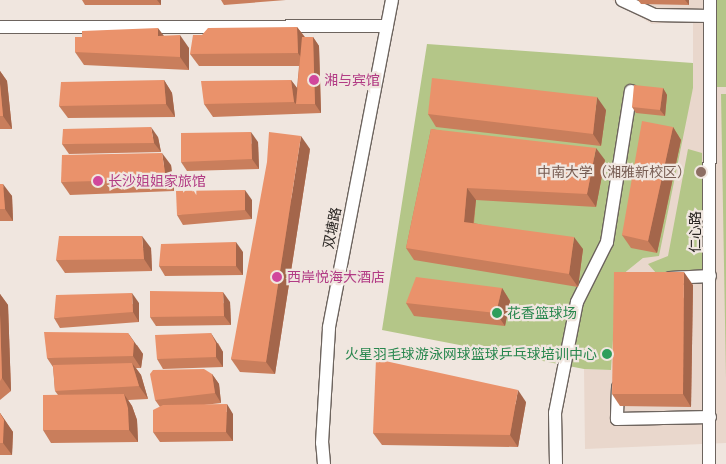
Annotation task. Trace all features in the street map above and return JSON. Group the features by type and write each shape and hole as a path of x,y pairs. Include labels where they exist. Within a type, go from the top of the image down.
{"street":[{"name":"双塘路","path":"324,464 322,444 329,327 392,0"},
{"path":"622,0 654,15 710,16"},
{"name":"仁心路","path":"708,464 710,417 710,0"},
{"path":"0,27 387,26"},
{"path":"556,464 555,413 575,312 607,242 631,91"},
{"path":"661,278 710,276"},
{"path":"619,370 617,419 710,417"}],"shaded area":[{"name":"中南大学（湘雅新校区）","path":"612,0 726,0 726,443 585,449 584,369 611,370 617,279 643,258 693,88 693,20 652,24"}],"green space":[{"path":"711,0 726,0 726,87 711,87"},
{"path":"427,44 693,63 693,88 659,256 643,258 617,279 611,370 584,369 382,330"},
{"path":"721,94 726,94 726,378"},
{"path":"688,149 702,153 702,270 657,274 648,264 668,256"}],"building":[{"path":"297,27 298,53 190,54 193,35 202,35 208,28"},
{"path":"158,28 158,36 180,35 180,57 75,52 75,37 82,37 82,31"},
{"path":"302,37 313,37 315,104 296,104"},
{"path":"432,78 597,97 593,134 428,114"},
{"path":"164,80 166,104 59,106 61,82"},
{"path":"291,80 294,102 204,104 201,81"},
{"path":"0,84 3,116 0,116"},
{"path":"634,85 663,88 660,110 632,107"},
{"path":"642,121 673,127 648,241 622,235"},
{"path":"151,127 154,143 62,144 63,129"},
{"path":"431,129 596,148 587,194 467,188 464,222 574,237 569,274 406,248"},
{"path":"251,132 252,159 181,162 181,133"},
{"path":"269,132 301,136 266,362 231,359 267,162"},
{"path":"162,153 166,179 61,182 62,155"},
{"path":"0,184 3,184 5,209 0,209"},
{"path":"245,190 245,210 177,215 176,191"},
{"path":"59,236 142,236 144,259 56,260"},
{"path":"236,242 236,266 159,266 161,244"},
{"path":"614,272 684,272 683,394 612,394"},
{"path":"416,277 502,288 496,313 406,303"},
{"path":"150,291 223,292 224,316 150,317"},
{"path":"132,293 133,312 54,318 56,295"},
{"path":"0,315 2,378 0,381"},
{"path":"44,332 128,333 134,342 133,356 47,358"},
{"path":"211,333 216,343 216,357 157,359 155,335"},
{"path":"376,359 518,390 510,435 373,433"},
{"path":"132,363 139,386 55,391 53,365"},
{"path":"204,369 212,374 215,393 155,400 150,374 153,370"},
{"path":"124,394 128,408 129,430 43,430 43,395"},
{"path":"227,404 226,432 153,432 153,410 163,405"},
{"path":"0,413 4,420 3,443 0,443"}],"place":[{"name":"湘与宾馆","path":"314,80"},
{"name":"中南大学（湘雅新校区）","path":"701,172"},
{"name":"长沙姐姐家旅馆","path":"98,181"},
{"name":"西岸悦海大酒店","path":"277,277"},
{"name":"花香篮球场","path":"497,313"},
{"name":"火星羽毛球游泳网球篮球乒乓球培训中心","path":"607,354"}]}
